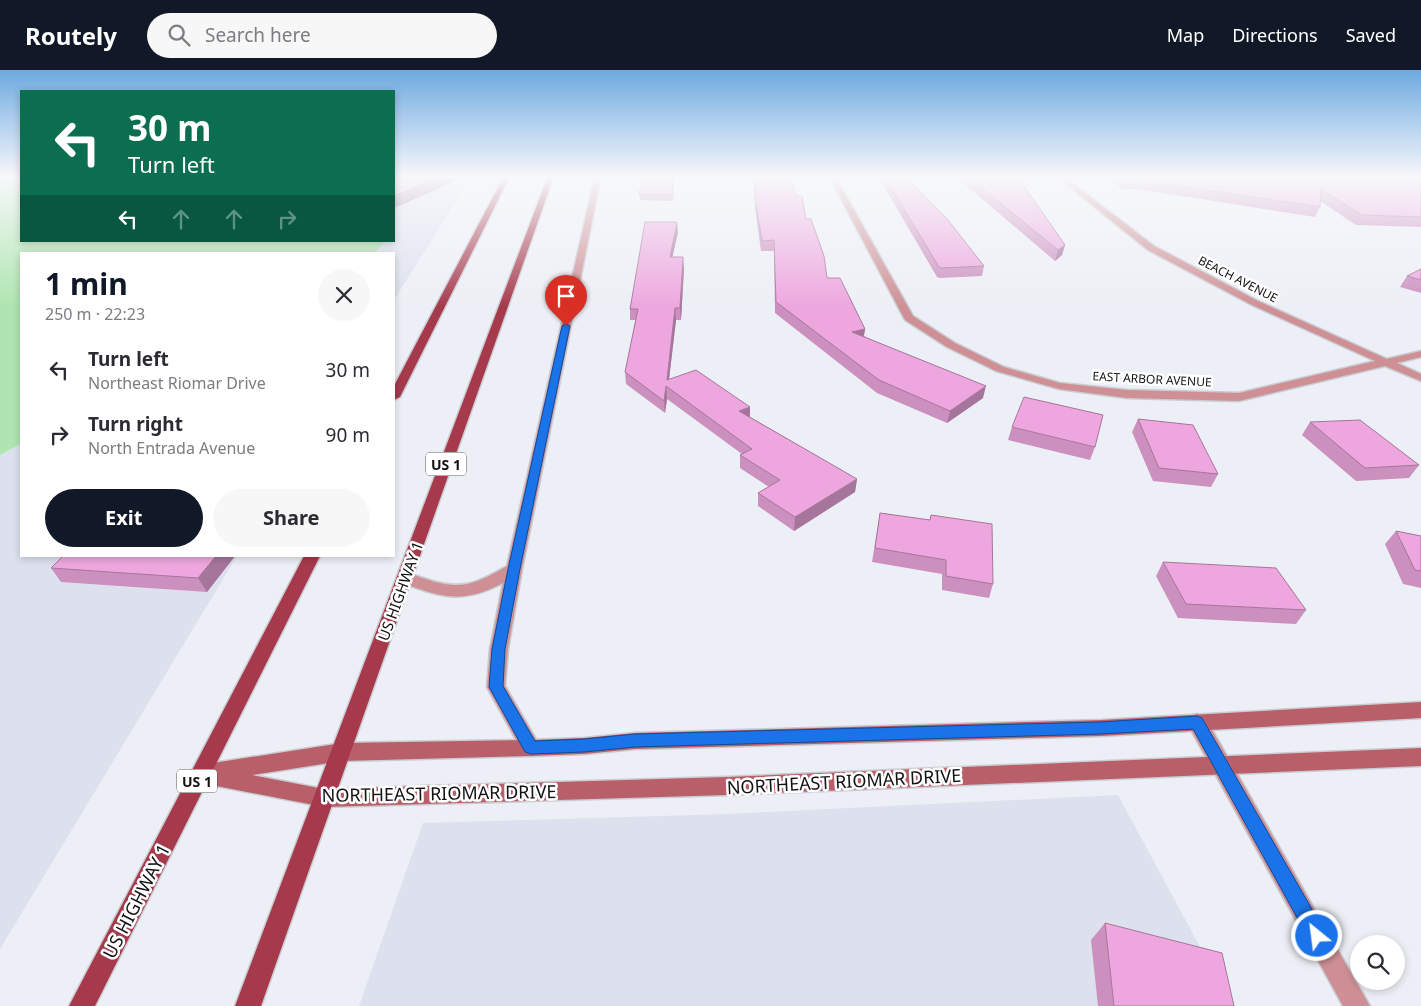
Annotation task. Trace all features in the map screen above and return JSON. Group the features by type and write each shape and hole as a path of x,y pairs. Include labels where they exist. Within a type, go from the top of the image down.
{"main road":[{"path":"395,395 485,220"},
{"name":"US HIGHWAY 1","path":"248,1006 535,220"},
{"name":"US HIGHWAY 1","path":"82,1006 311,557"}],"street":[{"path":"531,748 496,687 499,649 514,569 589,220"},
{"name":"EAST ARBOR AVENUE","path":"856,220 909,318 951,346 1000,369 1068,387 1127,394 1239,398 1421,354"},
{"name":"BEACH AVENUE","path":"1115,220 1152,248 1255,302 1421,378"},
{"path":"405,578 442,591 465,593 485,587 514,569"},
{"path":"201,774 342,752 531,748 644,740 1100,728 1421,710"},
{"path":"1197,722 1357,1006"},
{"name":"NORTHEAST RIOMAR DRIVE","path":"201,774 324,798 727,786 1421,757"}],"shaded area":[{"path":"395,220 445,220 395,298 395,252 376,252 385,242 395,242"},
{"path":"20,445 20,557 236,557 0,949 0,455"},
{"path":"1118,795 1232,1006 359,1006 423,823 726,814"}],"green space":[{"path":"0,220 20,220 20,242 385,242 376,252 20,252 20,445 0,455"}],"building":[{"path":"758,220 811,220 824,256 827,278 840,278 865,329 852,332 986,386 950,411 879,380 776,302 774,240 762,241"},
{"path":"910,220 948,220 984,266 939,267"},
{"path":"1021,220 1047,220 1065,245 1058,250"},
{"path":"645,222 677,222 670,257 683,257 680,308 675,308 667,380 696,370 750,407 739,411 857,479 795,517 758,493 780,480 740,455 752,449 666,386 664,401 625,372 638,309 630,309"},
{"path":"1421,269 1421,280 1407,276"},
{"path":"1024,397 1103,415 1095,447 1012,427"},
{"path":"1138,419 1193,425 1218,474 1159,468"},
{"path":"1360,420 1419,465 1365,468 1310,422"},
{"path":"880,513 930,520 931,515 992,524 993,584 946,576 946,560 875,548"},
{"path":"1396,531 1421,536 1421,571 1415,570"},
{"path":"62,557 215,557 198,578 51,568"},
{"path":"1163,562 1276,568 1306,610 1186,604"},
{"path":"1105,923 1222,953 1234,1006 1114,1006"}],"route":[{"path":"566,326 514,569 499,649 496,687 531,748 584,746 635,741 1100,728 1197,722 1317,936"}]}
